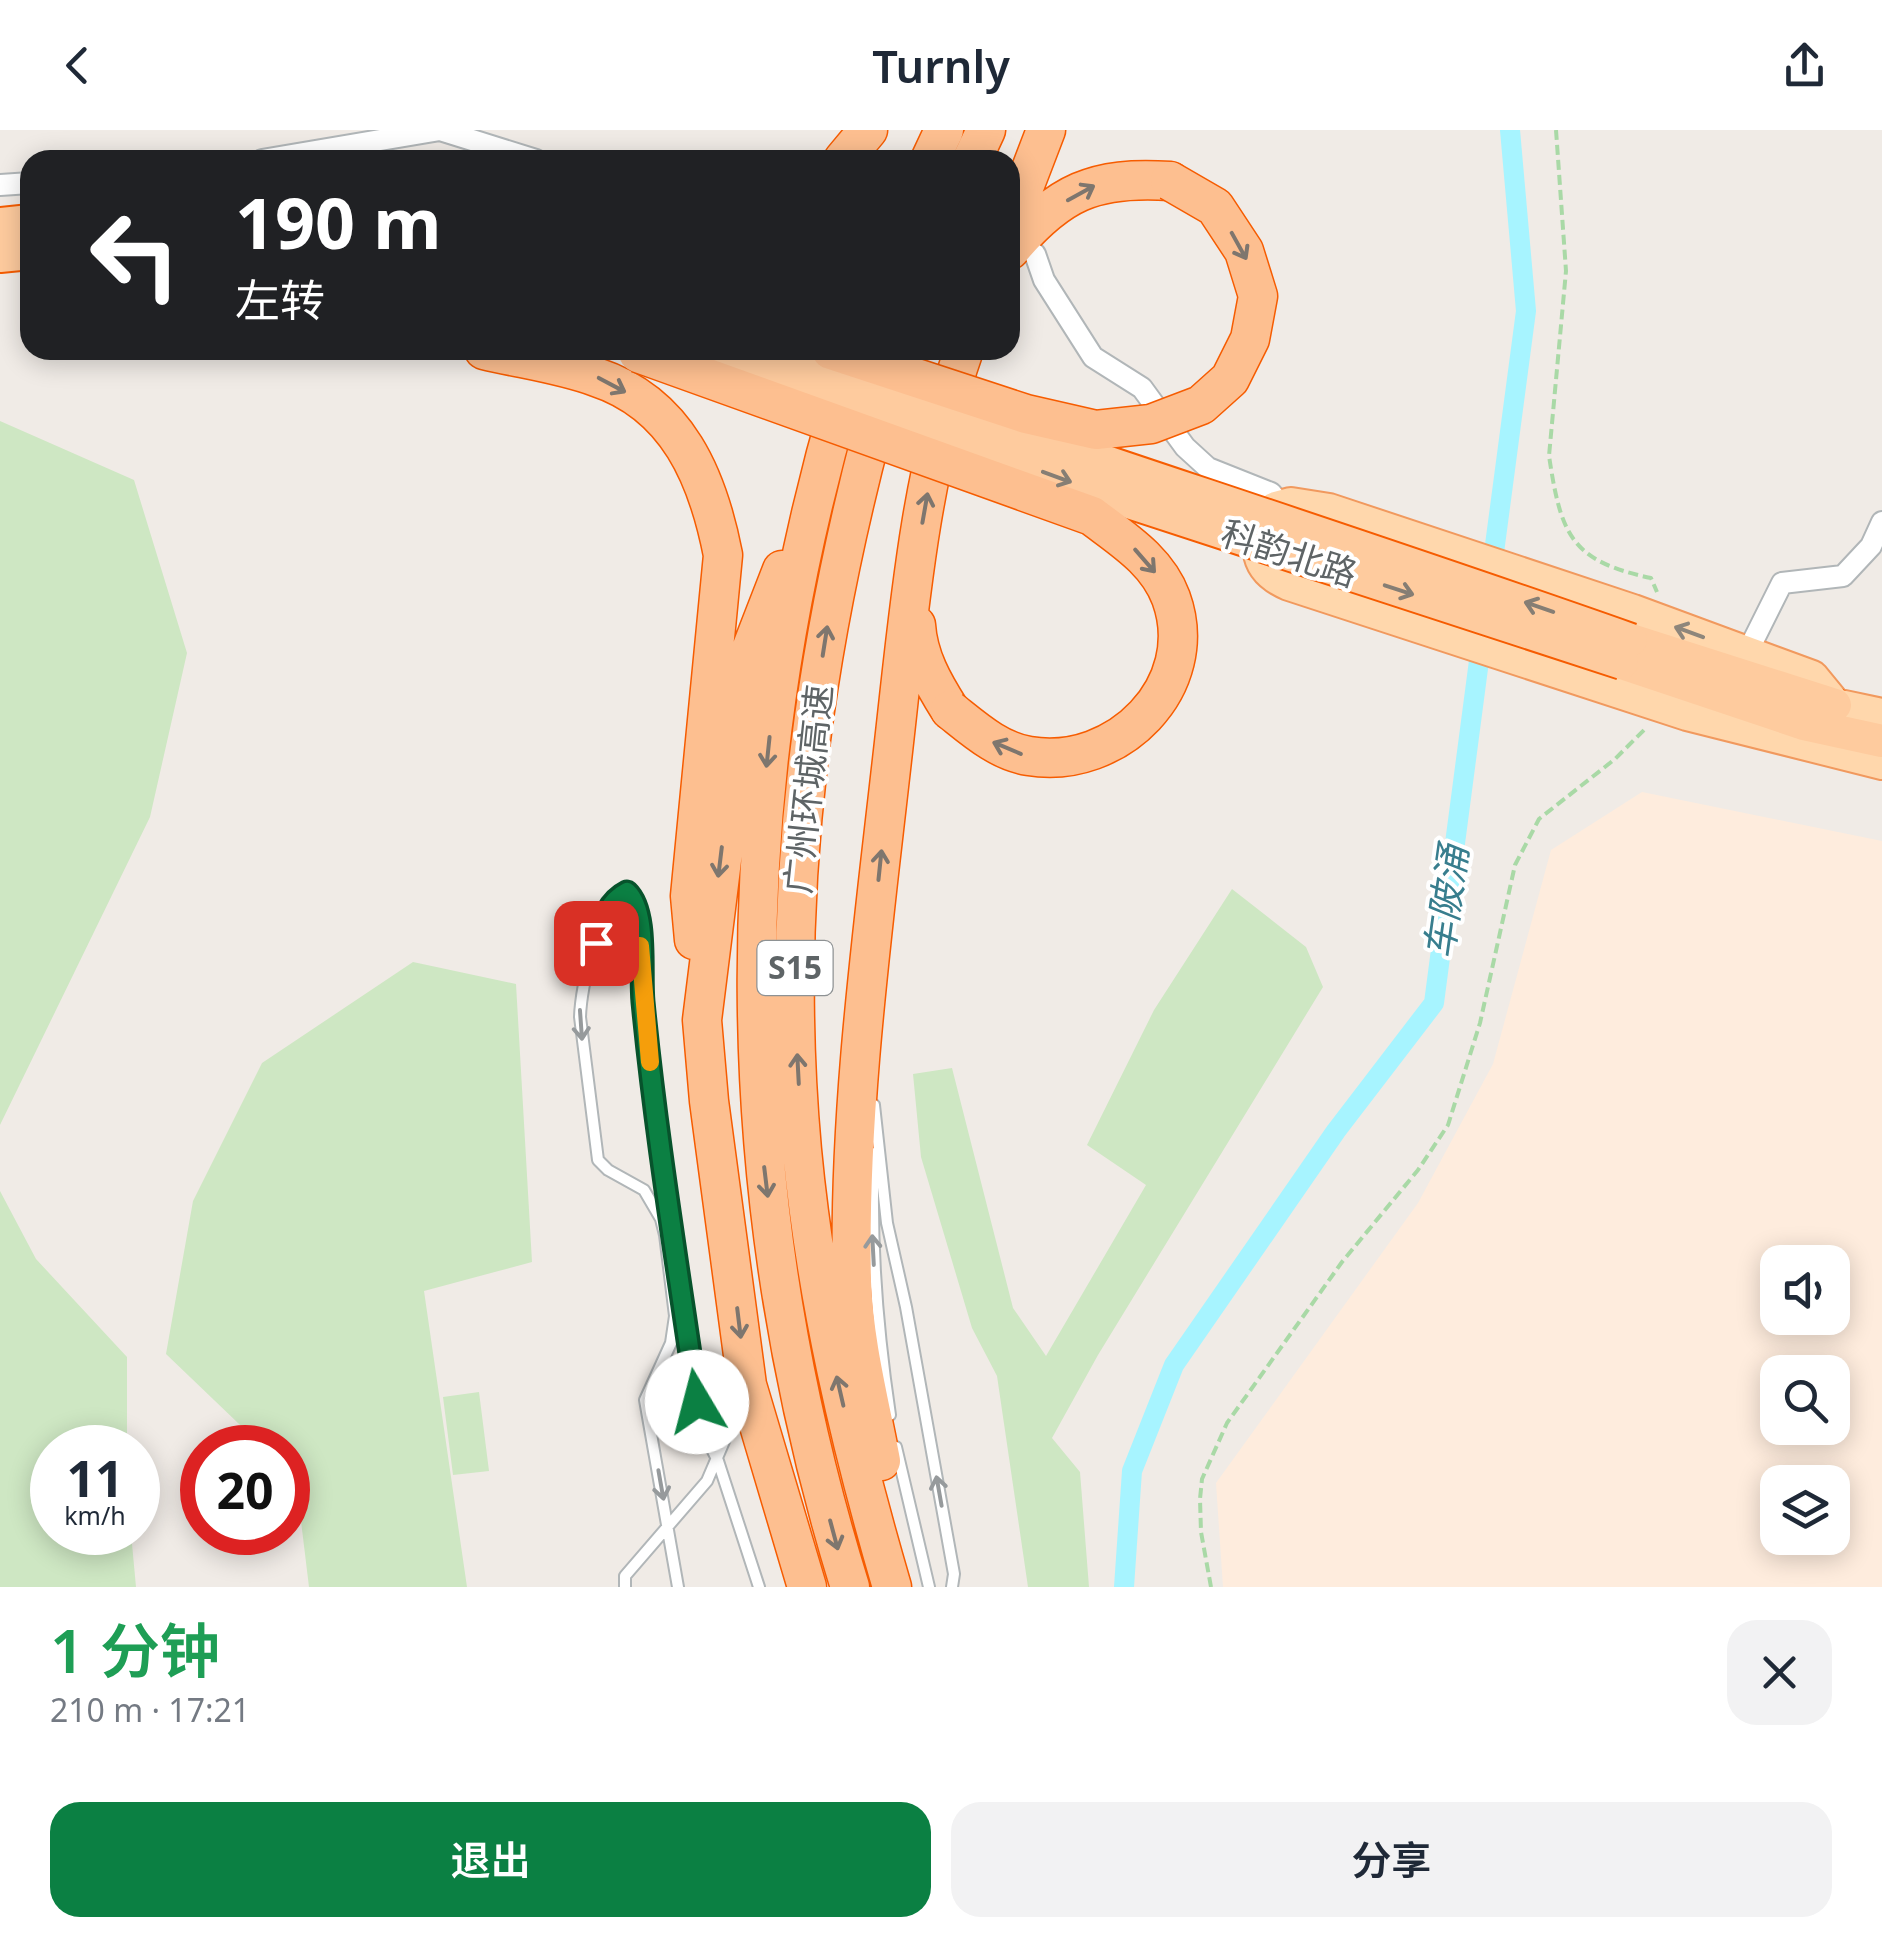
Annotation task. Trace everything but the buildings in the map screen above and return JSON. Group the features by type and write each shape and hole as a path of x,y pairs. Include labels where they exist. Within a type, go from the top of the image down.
{"highway":[{"path":"851,150 868,130"},
{"path":"1020,198 1046,130"},
{"path":"861,360 1026,414 1096,430 1151,424 1200,405 1230,378 1250,339 1258,296 1244,251 1214,207 1170,181 1128,178 1092,185 1036,220 1023,252"},
{"path":"527,360 599,377 642,401 670,426 695,462 713,505 723,555 690,896 708,1101 747,1385 807,1587"},
{"path":"655,360 1092,516 1146,557 1171,598 1177,642 1165,690 1140,724 1104,747 1060,758 1026,756 986,739 950,710 930,678 917,641 913,575"},
{"name":"科韵北路","path":"730,360 1096,491 1627,652 1834,706"},
{"name":"科韵北路","path":"809,360 1151,479 1386,553 1804,724 1882,741"},
{"name":"广州环城高速","path":"850,1587 816,1465 778,1281 762,1155 758,1054 760,831 770,740 790,611 814,500 853,360"},
{"name":"广州环城高速","path":"892,1587 838,1381 816,1260 802,1149 795,953 806,762 831,602 862,466 893,360"},
{"path":"903,1587 859,1344 852,1284 856,1130 913,575 943,411 961,360"},
{"path":"702,1020 747,660 768,600 814,500"}],"main road":[{"path":"1834,706 1812,677 1664,622 1627,652 1338,601 1289,584 1266,570 1260,558 1261,534 1268,518 1282,506 1310,506 1364,521 1627,652 1667,708 1882,763"},
{"name":"科韵北路","path":"1834,706 1882,715"}],"street":[{"path":"321,150 440,130 504,150"},
{"path":"1023,252 1093,357 1142,388 1185,447 1208,468 1271,493 1282,506"},
{"path":"1747,653 1782,582 1843,576 1871,546 1882,522"}],"lane":[{"path":"678,1587 645,1400 670,1343 675,1316 664,1235 661,1219 644,1190 598,1160 580,1017 580,996 604,916 618,896 627,892 635,900 639,914 651,1070 697,1402 704,1433 718,1460 759,1587"},
{"path":"873,937 873,1055"},
{"path":"874,1090 886,1223 906,1307 954,1574 952,1587"},
{"path":"875,1121 871,1212 881,1354 893,1430 928,1587"},
{"path":"625,1587 625,1576 707,1481 747,1385"}],"path":[{"path":"1556,130 1566,271 1549,456 1563,523 1573,543 1613,570 1651,578 1664,622"},
{"path":"1211,1587 1200,1532 1200,1499 1202,1478 1212,1454 1250,1387 1342,1262 1418,1170 1448,1125 1480,1023 1514,865 1538,819 1615,759 1667,708"}],"shaded area":[{"path":"1642,792 1882,841 1882,1587 1223,1587 1216,1483 1418,1203 1493,1064 1551,850"}],"green space":[{"path":"0,421 134,480 187,653 150,817 0,1125"},
{"path":"1232,889 1306,947 1323,987 1098,1355 1052,1438 1080,1472 1089,1587 1028,1587 997,1376 972,1328 921,1157 913,1074 952,1068 1013,1308 1046,1356 1146,1185 1087,1145 1154,1010"},
{"path":"413,962 516,984 532,1262 424,1291 467,1587 309,1587 305,1555 310,1555 310,1425 240,1425 166,1354 193,1201 262,1063"},
{"path":"0,1191 36,1259 127,1357 127,1425 30,1425 30,1555 133,1555 136,1587 0,1587"},
{"path":"479,1392 489,1471 453,1475 443,1397"}],"waterway":[{"name":"车陂涌","path":"1491,575 1526,311 1510,130"},
{"name":"车陂涌","path":"1124,1587 1132,1471 1174,1365 1336,1131 1434,1003 1482,638"}],"slow traffic":[{"path":"640,946 650,1062"}],"route":[{"path":"596,943 604,916 618,896 627,892 635,900 639,914 651,1070 697,1402"}]}
